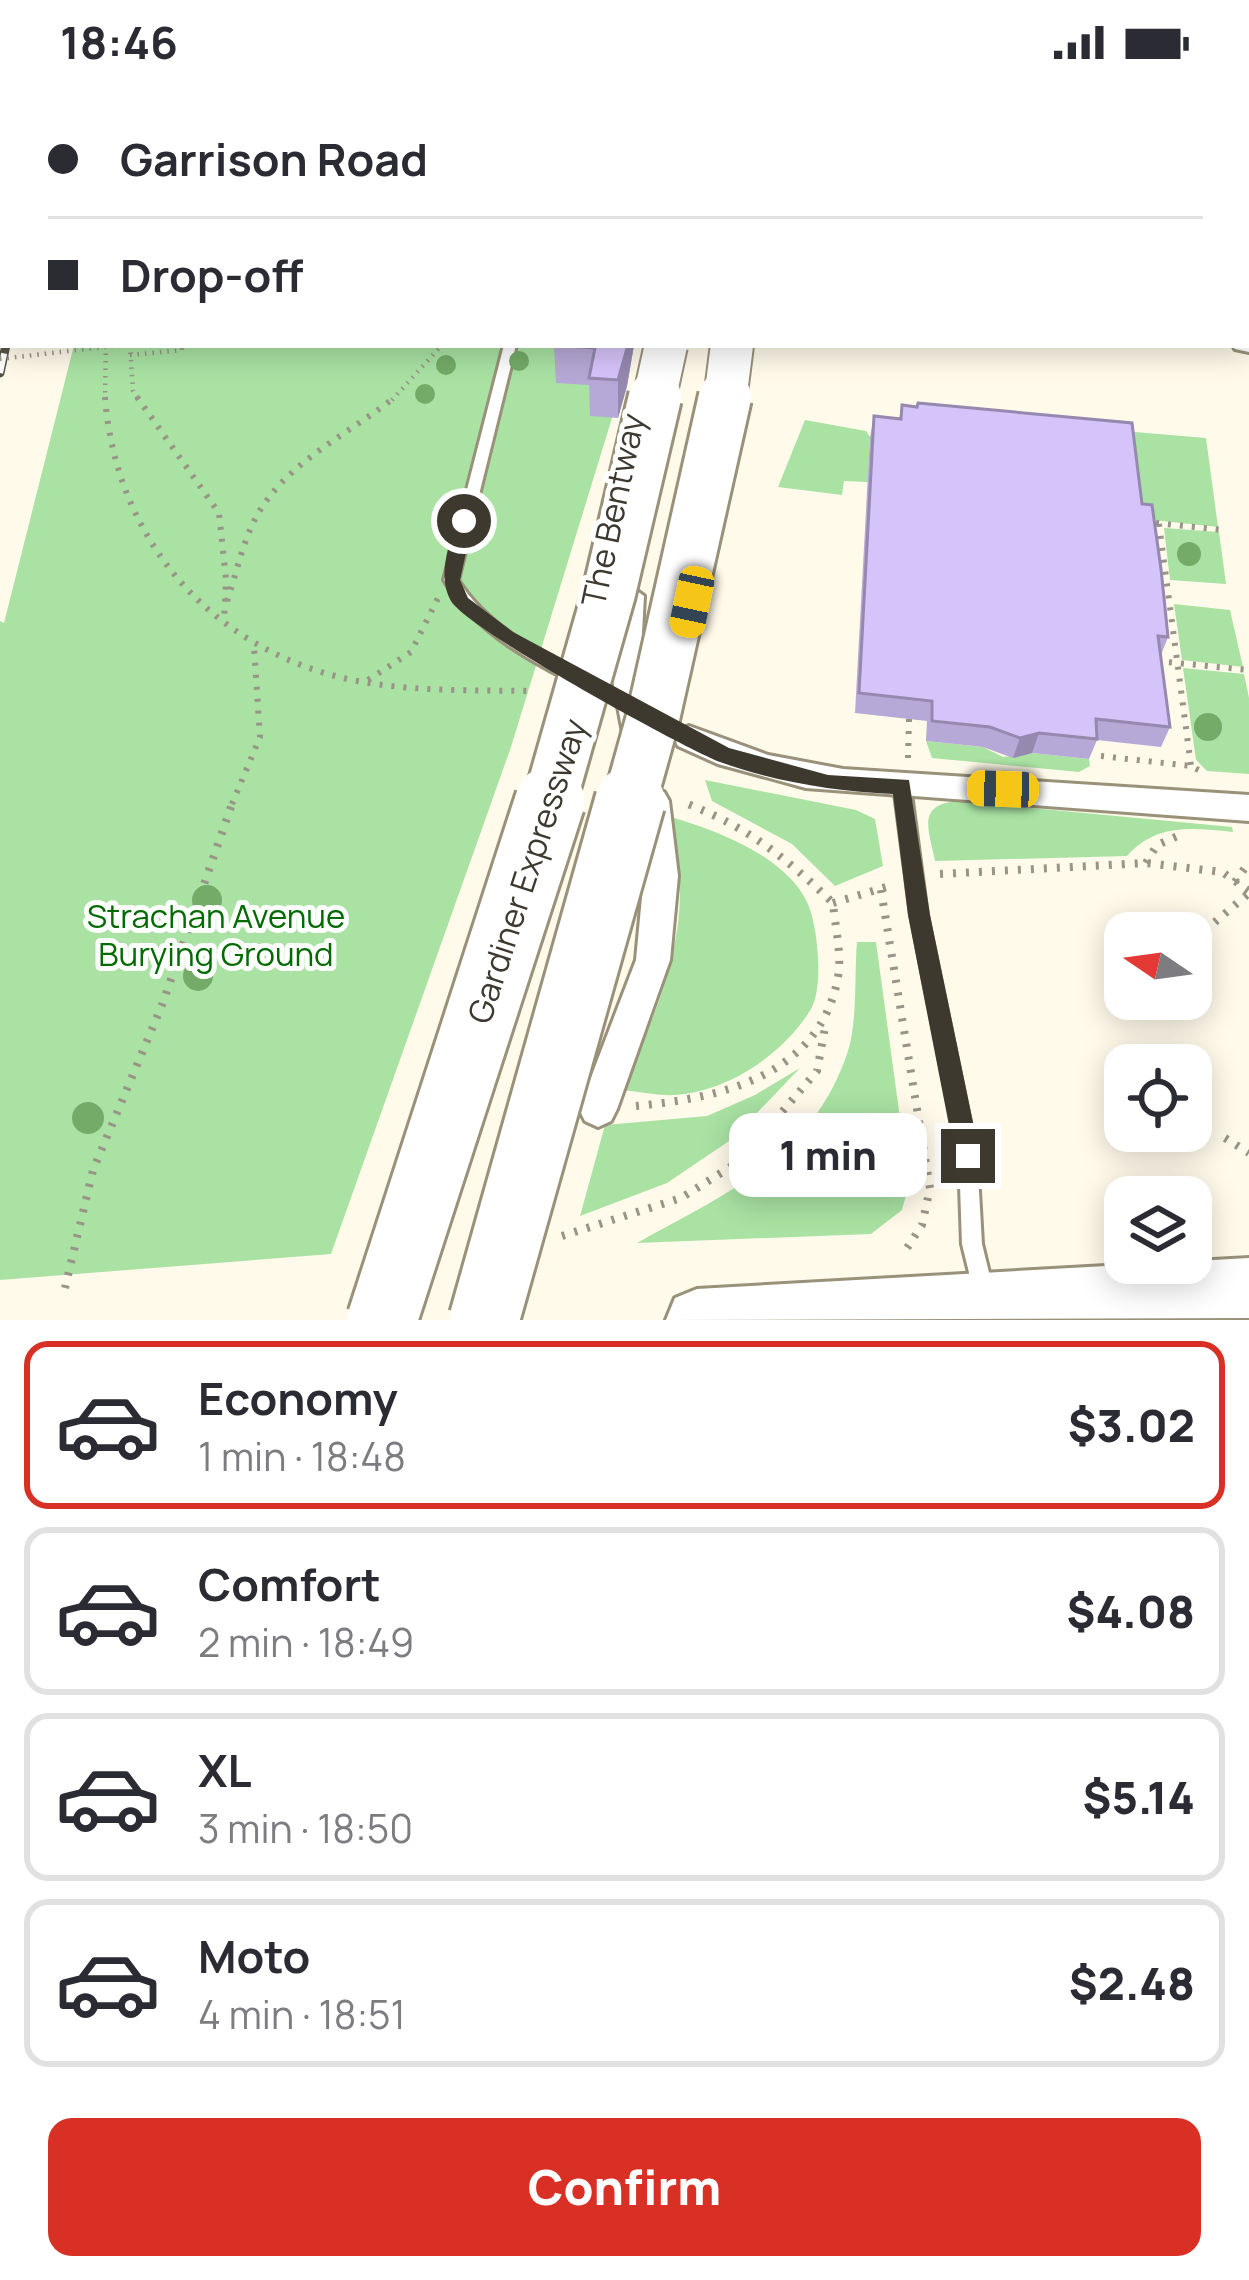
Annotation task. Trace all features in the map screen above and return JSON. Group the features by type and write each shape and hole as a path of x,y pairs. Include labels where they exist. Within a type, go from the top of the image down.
{"highway":[{"name":"Gardiner Expressway","path":"382,1320 582,698 623,544 665,348"},
{"path":"484,1320 653,718 723,413 732,348"}],"street":[{"name":"The Bentway","path":"598,1108 652,959 661,876 652,780 628,704 624,626 685,348"},
{"path":"679,732 724,755 828,783 1249,808"},
{"path":"697,1320 1249,1288"}],"lane":[{"path":"509,348 451,580 460,602 484,623 679,732 741,348"},
{"path":"902,786 914,875 968,1156 972,1244 986,1303"}],"path":[{"path":"0,358 96,348"},
{"path":"106,348 104,423 132,512 191,600 254,647 297,665 365,682 481,693 539,692"},
{"path":"126,348 133,391 219,513 227,601"},
{"path":"130,355 182,348"},
{"path":"224,622 257,515 272,493 321,448 404,389 439,348"},
{"path":"1147,523 1222,530"},
{"path":"1101,756 1192,766 1159,524"},
{"path":"365,682 411,652 425,631 434,603 451,580"},
{"path":"65,1288 93,1170 162,1005 225,819 260,737 254,647"},
{"path":"1150,661 1249,670"},
{"path":"558,1247 562,1233 681,1198 740,1161 817,1071 838,975 833,903 786,857 740,825 699,811 652,780"},
{"path":"1146,863 1157,845 1176,835 1192,834"},
{"path":"1235,882 1249,862"},
{"path":"833,903 914,875 1146,863 1222,872 1249,892 1212,924"},
{"path":"880,890 930,1188 922,1225 908,1248"},
{"path":"598,1108 694,1103 742,1090 805,1048 826,1018"},
{"path":"1225,1138 1249,1154"}],"green space":[{"name":"Strachan Avenue Burying Ground","path":"73,348 625,348 612,418 511,747 331,1254 0,1280 0,621 4,623"},
{"path":"805,420 866,431 870,437 868,482 844,481 842,495 778,487"},
{"path":"1075,427 1206,438 1218,527 1134,518"},
{"path":"1164,528 1219,532 1226,584 1170,580"},
{"path":"1174,604 1230,610 1243,667 1182,660"},
{"path":"1183,668 1244,674 1249,698 1249,774 1207,771 1196,760"},
{"path":"926,741 983,747 1003,757 1032,753 1089,759 1090,766 1079,772 932,758"},
{"path":"705,780 856,810 875,819 883,866 835,886 792,844 712,801"},
{"path":"944,803 1232,827 1233,832 1189,829 1163,833 1127,856 935,861 930,814"},
{"path":"671,817 748,847 783,871 811,912 818,972 811,1009 770,1055 714,1087 668,1095 620,1090 652,1019 675,943 680,883"},
{"path":"857,942 876,942 909,1184 902,1210 871,1234 637,1243 762,1169 812,1121 847,1054"},
{"path":"800,1068 732,1139 667,1183 580,1216 605,1125 707,1116"}],"building":[{"path":"595,348 627,348 618,380 589,378"},
{"path":"918,403 1132,423 1142,504 1152,505 1161,569 1168,637 1158,636 1170,727 1096,719 1097,739 1039,733 1020,738 990,727 932,721 932,701 859,693 874,416 901,419 902,405 917,407"}],"railway":[{"path":"0,373 5,348"}],"route":[{"path":"464,521 451,580 460,602 506,637 724,755 828,783 902,786 919,915 968,1156"}]}
